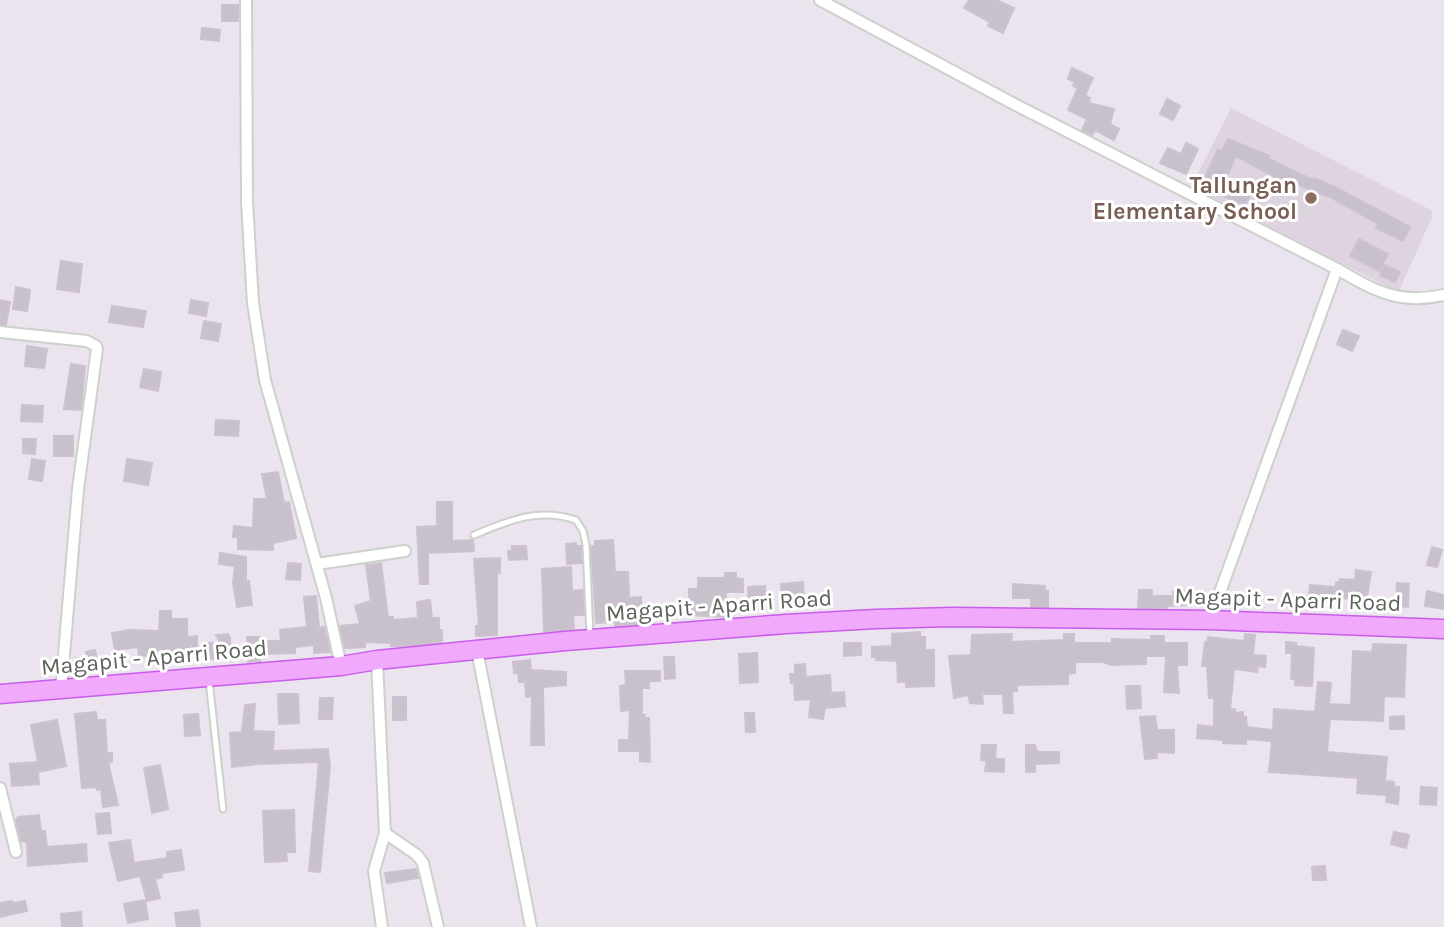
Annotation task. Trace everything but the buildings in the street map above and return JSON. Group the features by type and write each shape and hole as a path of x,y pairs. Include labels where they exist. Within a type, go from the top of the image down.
{"main road":[{"name":"Magapit - Aparri Road","path":"0,694 209,678 590,639 786,624 927,618 1210,621 1444,629"}],"street":[{"path":"246,0 247,201 253,303 265,380 317,564 341,666"},
{"path":"820,0 1014,104 1376,291 1402,299 1444,295"},
{"path":"1210,621 1337,269"},
{"path":"0,332 87,341 97,349 78,489 61,690"},
{"path":"317,564 405,551"},
{"path":"477,650 531,927"},
{"path":"377,660 385,833 374,871 382,927"},
{"path":"0,788 16,852"},
{"path":"385,833 417,855 423,863 438,927"}],"lane":[{"path":"474,535 516,517 539,515 576,520 583,531 586,545 590,639"},
{"path":"209,678 222,809"}],"shaded area":[{"name":"Tallungan Elementary School","path":"1231,108 1431,210 1433,215 1399,291 1191,187"}],"place":[{"name":"Tallungan Elementary School","path":"1311,198"}]}
